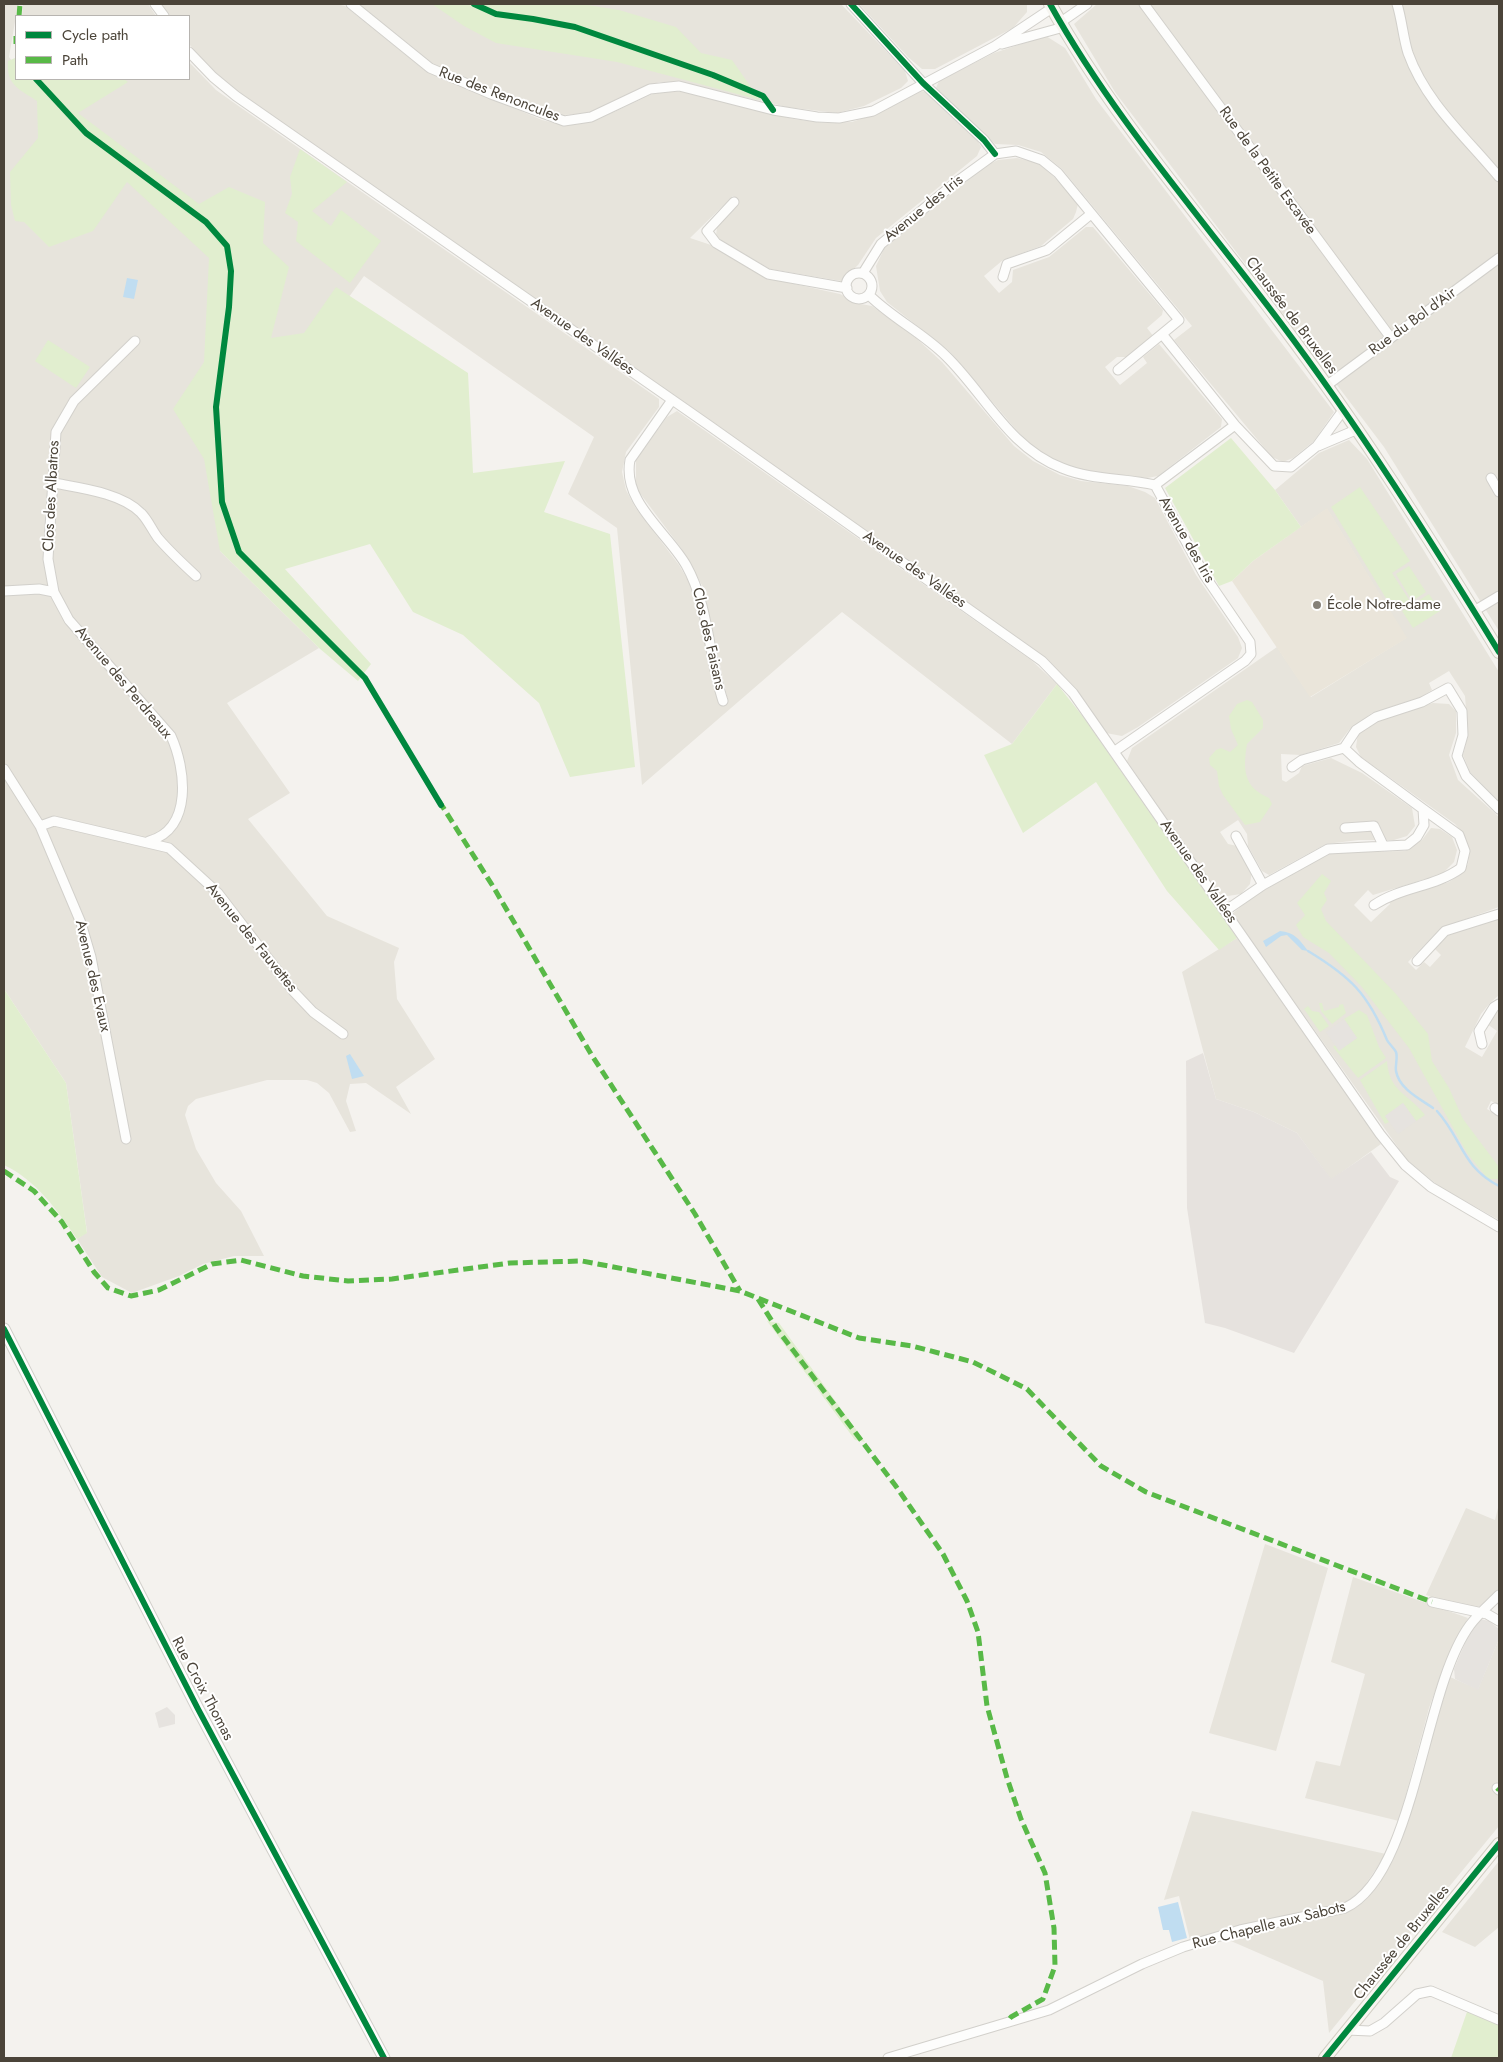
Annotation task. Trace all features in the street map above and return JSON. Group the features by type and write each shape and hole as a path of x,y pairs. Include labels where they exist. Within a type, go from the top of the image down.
{"main road":[{"name":"Chaussée de Bruxelles","path":"1051,6 1094,76 1358,429 1499,652"},
{"name":"Chaussée de Bruxelles","path":"1325,2058 1499,1844"}],"street":[{"path":"155,4 163,15"},
{"name":"Rue des Renoncules","path":"351,4 430,68 491,94 564,120 591,117 650,89 679,86 773,110 817,117 839,118 873,110 995,46"},
{"path":"851,4 923,83 984,140 995,154 1016,151 1042,160 1058,173 1179,320 1118,370"},
{"path":"995,46 1062,25 1087,4"},
{"name":"Rue de la Petite Escavée","path":"1144,4 1391,338"},
{"path":"1397,4 1408,52 1419,78 1442,114 1468,140 1499,177"},
{"path":"995,46 1051,6"},
{"name":"Avenue des Vallées","path":"190,53 213,77 236,96 1042,661 1073,694 1380,1134 1405,1165 1431,1187 1499,1227"},
{"name":"Avenue des Iris","path":"863,273 880,244 955,183 995,154"},
{"path":"734,202 707,231 716,243 768,274 847,288"},
{"path":"1003,277 1007,264 1048,250 1091,214"},
{"name":"Rue du Bol d'Air","path":"1326,386 1499,258"},
{"path":"863,273 872,283 869,295 857,298 851,296 847,288 848,278 852,275 863,273"},
{"name":"Avenue des Iris","path":"869,295 880,306 914,329 947,356 1016,440 1036,456 1062,468 1087,476 1134,480 1155,486 1205,576 1250,642 1251,654 1245,661 1114,751"},
{"path":"1162,334 1236,425 1274,466 1291,467 1317,446 1344,409"},
{"name":"Clos des Albatros","path":"54,592 48,559 56,432 74,401 135,341"},
{"name":"Clos des Faisans","path":"672,400 630,460 628,470 636,496 685,563 696,584 704,605 713,660 723,701"},
{"path":"1155,486 1236,425"},
{"path":"1317,446 1358,429"},
{"path":"1491,478 1499,492"},
{"path":"54,483 95,490 134,508 140,512 181,563 196,576"},
{"path":"4,591 39,590 54,592"},
{"name":"Avenue des Perdreaux","path":"54,592 69,620 171,736 179,754 183,770 180,808 175,824 162,838 148,842"},
{"path":"1474,611 1499,596"},
{"path":"1292,767 1302,760 1344,748 1356,730 1376,717 1422,702 1448,688 1462,711 1463,735 1457,756 1466,776 1499,809"},
{"path":"1344,748 1359,762 1459,836 1465,852 1461,868 1448,878 1386,897 1374,905"},
{"name":"Avenue des Evaux","path":"4,769 40,826 82,923 91,957 126,1139"},
{"path":"1225,911 1263,885 1328,849 1406,845 1417,837 1424,825 1423,808"},
{"name":"Avenue des Fauvettes","path":"40,826 54,821 169,848 218,893 294,992 313,1012 344,1034"},
{"path":"1345,828 1374,826 1383,845"},
{"path":"1236,836 1263,885"},
{"path":"1417,960 1444,931 1499,914"},
{"path":"1482,1044 1479,1031 1494,1007 1499,1004"},
{"name":"Rue Croix Thomas","path":"4,1329 203,1718 384,2058"},
{"name":"Rue Chapelle aux Sabots","path":"888,2058 1049,2010 1142,1964 1183,1947 1240,1930 1345,1908 1356,1903 1376,1877 1397,1841 1432,1715 1452,1661 1469,1626 1499,1595"},
{"path":"1432,1602 1481,1612 1491,1615 1499,1621"},
{"path":"1347,2030 1370,2031 1384,2023 1417,1994 1424,1991 1431,1991 1499,2020"}],"shaded area":[{"path":"4,4 18,4 9,57 15,65 15,80 217,249 220,551 319,648 227,703 290,793 248,819 327,916 399,948 394,962 397,999 435,1059 396,1087 411,1114 366,1083 350,1084 346,1101 356,1131 350,1132 329,1093 317,1083 307,1080 267,1080 196,1099 188,1106 185,1115 196,1149 216,1183 241,1211 264,1256 234,1256 203,1264 179,1276 132,1293 102,1277 77,1239 87,1232 66,1083 4,989"},
{"path":"23,4 148,4 155,15 22,15"},
{"path":"161,4 336,4 345,6 423,69 542,120 563,125 599,119 659,91 686,92 794,119 824,123 852,122 878,113 920,91 929,92 976,137 981,147 977,156 876,238 858,265 841,281 770,269 723,242 716,236 717,227 739,204 733,196 690,238 711,245 767,278 840,294 861,304 872,306 916,338 942,362 1014,446 1033,461 1060,475 1081,481 1128,486 1155,498 1196,575 1238,637 1242,648 1238,658 1138,727 1122,736 1106,733 1064,677 1039,653 252,103 217,76 190,45 190,15 169,15"},
{"path":"357,4 469,4 715,78 761,97 761,101 687,84 659,82 586,114 561,115 444,71 423,57"},
{"path":"481,4 841,4 905,71 908,81 901,88 864,106 837,113 786,107 771,103 765,94 706,70"},
{"path":"859,4 1027,4 1027,12 1013,28 935,69 922,69 908,57"},
{"path":"1097,4 1499,4 1499,631 1384,447 1115,92 1074,24"},
{"path":"1046,36 1065,48 1096,99 1334,412 1314,441 1293,458 1283,462 1272,457 1174,340 1192,326 1062,169 1041,152 1018,145 995,144 936,88 939,81 994,53"},
{"path":"190,63 216,90 659,399 659,407 626,452 622,472 626,490 635,507 679,565 693,589 703,623 711,677 719,705 728,701 703,587 681,548 636,488 636,460 667,417 677,411 1031,660 1057,684 1012,744 842,612 642,785 617,528 568,494 594,437 364,276 311,350 227,482 239,254 81,121 45,80 190,80"},
{"path":"1017,158 1038,163 1054,177 1078,204 1076,212 1073,219 1041,246 1003,260 984,276 999,293 1012,282 1013,270 1049,257 1086,227 1093,227 1163,310 1162,315 1147,328 1154,337 1129,357 1117,357 1105,367 1120,385 1147,363 1143,357 1159,344 1222,419 1221,427 1158,476 1147,478 1087,471 1063,464 1039,453 1024,439 950,352 887,302 880,291 876,266 885,247 987,165 998,160"},
{"path":"1349,440 1367,459 1499,672 1499,802 1470,772 1463,755 1468,735 1465,696 1449,671 1429,683 1432,690 1420,698 1372,713 1349,730 1339,743 1301,755 1281,754 1282,780 1286,782 1299,773 1302,766 1331,758 1362,773 1412,808 1415,826 1407,836 1394,840 1359,840 1326,844 1269,875 1262,871 1248,846 1247,834 1238,820 1220,832 1228,844 1237,846 1252,871 1250,884 1241,894 1221,897 1127,761 1132,748 1277,647 1311,697 1406,638 1327,509 1301,527 1275,490 1319,453"},
{"name":"École Notre-dame","path":"1327,508 1407,638 1310,697 1232,581 1253,561"},
{"path":"1433,703 1449,704 1456,711 1456,733 1449,755 1458,780 1499,817 1499,907 1441,928 1408,962 1416,970 1424,962 1430,967 1441,955 1434,948 1448,934 1499,917 1499,995 1481,1014 1465,1047 1482,1057 1497,1031 1487,1024 1499,1008 1499,1105 1491,1101 1487,1109 1499,1116 1499,1220 1440,1187 1407,1160 1232,914 1251,898 1328,853 1405,851 1422,840 1431,828 1440,829 1452,837 1457,850 1454,862 1442,874 1373,895 1368,890 1354,905 1371,922 1390,904 1389,900 1449,882 1461,874 1468,864 1470,850 1463,833 1455,824 1361,757 1356,747 1358,733 1375,721"},
{"path":"1237,938 1381,1144 1331,1180 1297,1133 1254,1112 1216,1099 1182,972"},
{"path":"1344,1019 1357,1038 1339,1051 1326,1032"},
{"path":"1203,1053 1216,1099 1254,1112 1297,1133 1331,1179 1371,1152 1390,1177 1399,1181 1294,1353 1225,1328 1205,1323 1187,1208 1186,1061"},
{"path":"1403,1103 1416,1121 1398,1134 1385,1116"},
{"path":"1499,1504 1499,1592 1477,1608 1455,1605 1426,1595 1466,1508 1495,1520"},
{"path":"1265,1544 1328,1568 1276,1751 1209,1733"},
{"path":"1353,1577 1468,1618 1445,1663 1429,1708 1399,1821 1305,1798 1316,1761 1340,1766 1365,1674 1331,1662"},
{"path":"1480,1619 1489,1621 1499,1629 1499,1639 1478,1690 1455,1679 1454,1669 1471,1629"},
{"path":"1499,1639 1499,1826 1329,2033 1323,1981 1224,1938 1349,1910 1359,1904 1379,1878 1400,1842 1450,1677 1478,1689"},
{"path":"167,1707 175,1715 175,1724 159,1728 155,1713"},
{"path":"1192,1811 1386,1854 1357,1897 1348,1904 1190,1940 1179,1896 1164,1900"},
{"path":"1499,1861 1499,1927 1475,1947 1442,1932"}],"green space":[{"path":"432,4 581,4 619,10 676,27 701,53 732,60 760,100 617,62 496,43 464,26"},
{"path":"15,58 15,80 125,80 128,82 78,113 199,204 229,187 265,202 263,243 289,267 271,338 304,333 336,287 468,373 473,473 565,461 544,512 610,534 635,767 570,777 539,703 463,635 413,612 370,544 285,569 371,664 358,681 319,648 220,551 204,459 173,409 204,362 209,258 127,182 93,231 49,247 24,222 15,221 11,205 10,172 38,138 37,101 15,86 9,76 8,61"},
{"path":"300,149 347,182 312,211 331,226 341,210 381,241 350,283 296,241 298,222 285,213 292,194 290,177"},
{"path":"48,340 90,367 76,388 35,361"},
{"path":"1231,438 1275,490 1301,527 1253,561 1232,581 1219,586 1165,488"},
{"path":"1360,487 1410,561 1392,573 1411,603 1401,609 1393,610 1331,507"},
{"path":"1409,566 1426,592 1412,601 1396,574"},
{"path":"1429,594 1440,611 1413,628 1402,611"},
{"path":"1057,684 1084,718 1237,938 1219,950 1167,891 1096,782 1023,833 984,755 1012,744"},
{"path":"1247,700 1252,702 1263,720 1263,728 1247,744 1245,769 1250,783 1260,794 1269,798 1272,804 1260,822 1245,825 1223,795 1219,786 1217,771 1210,765 1209,758 1216,750 1221,748 1230,752 1238,745 1231,729 1229,716 1237,704"},
{"path":"1322,874 1331,881 1324,893 1327,900 1321,909 1326,921 1396,994 1428,1034 1432,1061 1449,1088 1463,1119 1499,1167 1499,1179 1488,1179 1467,1153 1409,1048 1361,986 1329,953 1303,937 1296,925 1305,915 1297,903"},
{"path":"4,989 66,1083 87,1233 77,1239 45,1197 16,1171 4,1165"},
{"path":"1319,1003 1322,1003 1324,1011 1343,1004 1346,1013 1332,1024 1321,1011"},
{"path":"1308,1006 1312,1011 1319,1012 1329,1026 1320,1032 1304,1009"},
{"path":"1359,1010 1367,1015 1379,1047 1386,1058 1358,1078 1333,1047 1335,1045 1339,1050 1357,1038 1344,1019"},
{"path":"1387,1061 1391,1079 1395,1086 1425,1115 1416,1121 1403,1103 1385,1116 1389,1122 1385,1124 1360,1080"},
{"path":"767,1321 779,1323 865,1442 855,1440"},
{"path":"1468,2009 1499,2024 1499,2058 1451,2058"}],"water":[{"path":"127,278 138,280 134,299 123,297"},
{"path":"1280,931 1296,937 1308,951 1302,950 1287,935 1281,936 1266,947 1263,941"},
{"path":"350,1054 364,1076 352,1079 346,1056"},
{"path":"1178,1902 1187,1938 1172,1942 1169,1930 1163,1930 1158,1907"}],"waterway":[{"path":"1308,951 1347,978 1365,998 1373,1010 1387,1040 1396,1052 1396,1071 1401,1083 1411,1093 1433,1108"},
{"path":"1437,1111 1477,1170 1499,1186"}],"marked path":[{"path":"19,15 20,4"},
{"path":"439,801 494,888 591,1054 695,1214 740,1291"},
{"path":"4,1171 34,1191 62,1222 94,1272 108,1288 131,1296 159,1290 212,1264 241,1260 303,1276 348,1281 392,1279 510,1263 582,1261 740,1291 859,1338 912,1346 973,1362 1027,1389 1101,1466 1146,1492 1432,1602"},
{"path":"758,1299 777,1329 895,1485 943,1554 967,1601 978,1632 987,1706 1007,1778 1021,1819 1045,1873 1054,1928 1055,1966 1043,1999 1011,2017 1007,2022"}],"cycle path":[{"path":"474,4 496,14 575,27 713,75 763,96 773,110"},
{"path":"851,4 923,83 984,140 995,154"},
{"path":"1050,4 1075,46 1130,127 1280,322 1338,402 1420,526 1499,652"},
{"path":"37,80 86,133 206,222 227,246 231,271 229,307 216,407 222,502 239,552 365,678 441,805"},
{"path":"4,1329 198,1709 384,2058"},
{"path":"1325,2058 1499,1844"}],"place":[{"name":"École Notre-dame","path":"1317,605"}]}
